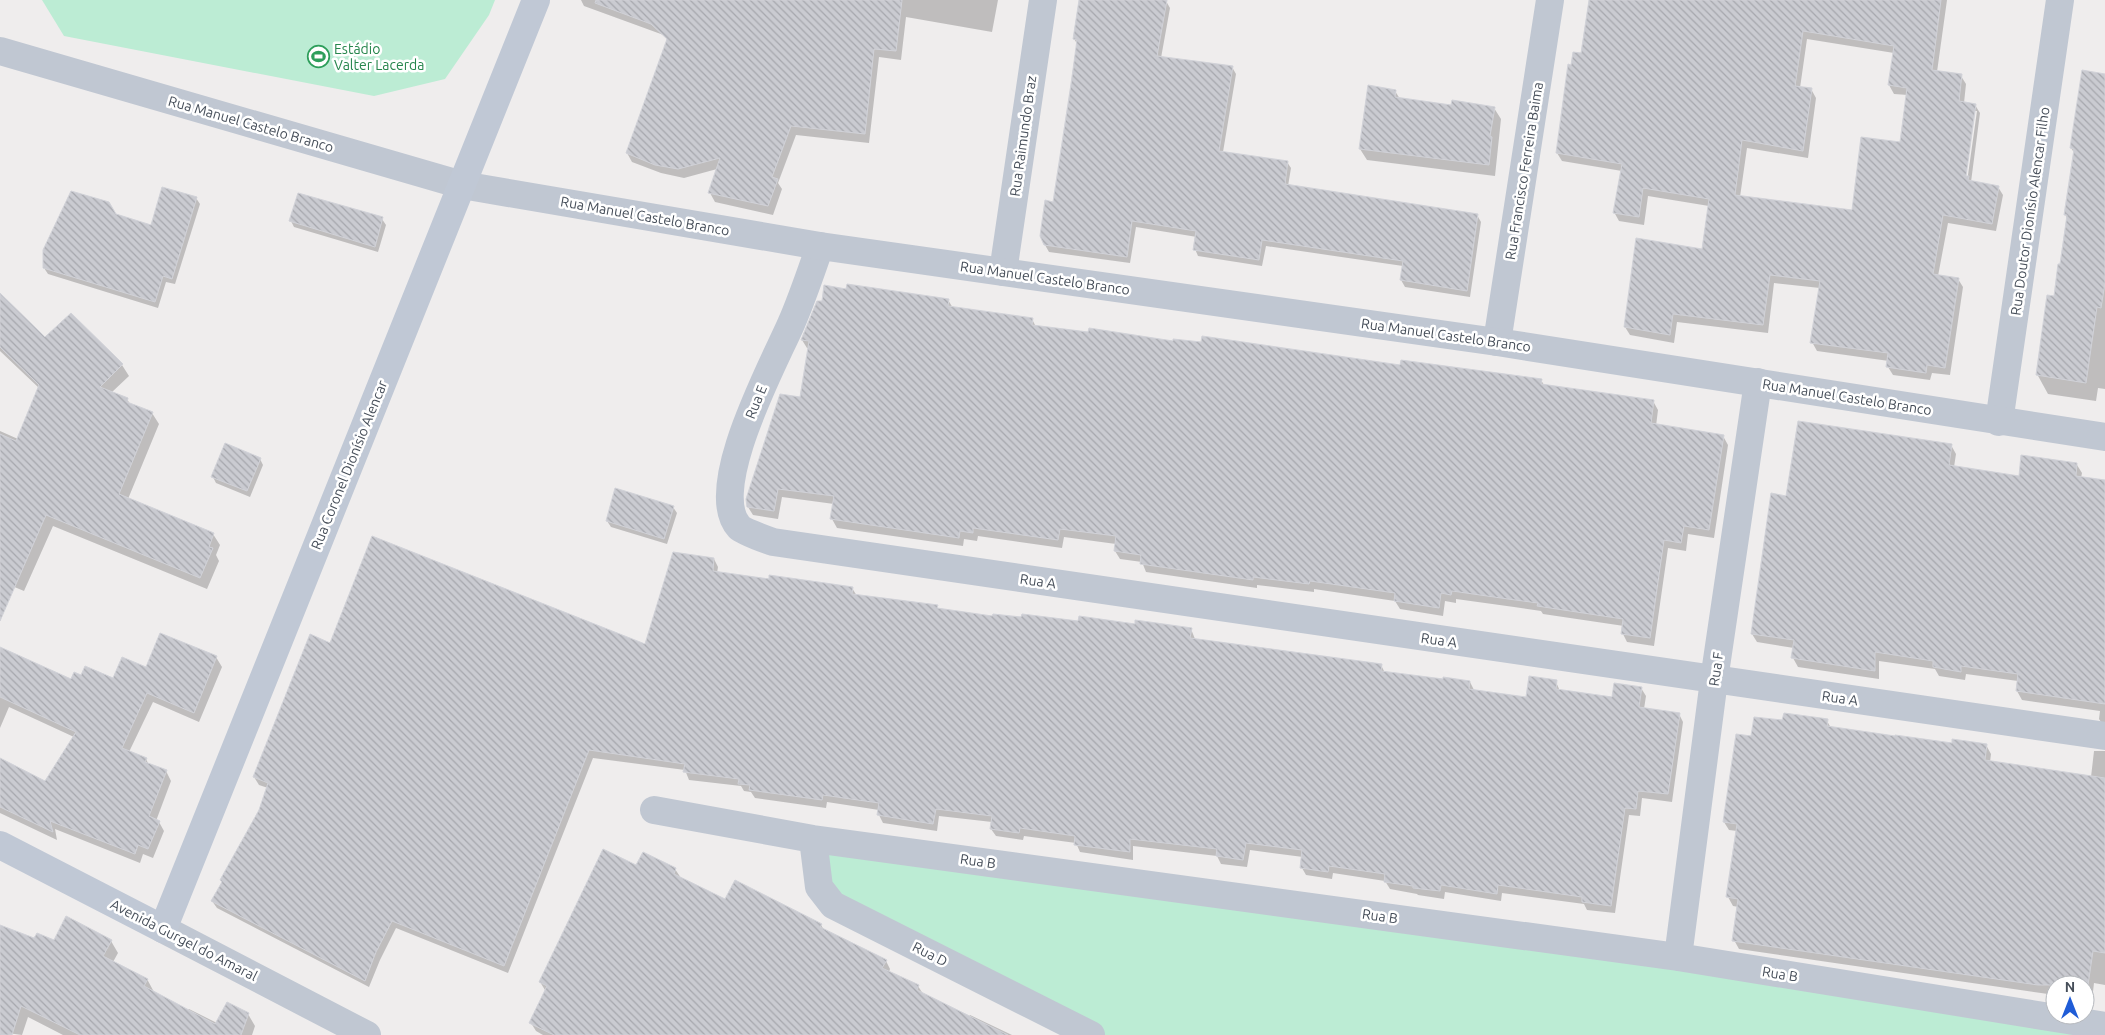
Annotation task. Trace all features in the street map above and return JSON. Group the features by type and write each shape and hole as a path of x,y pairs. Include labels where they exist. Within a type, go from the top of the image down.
{"main road":[{"name":"Rua Coronel Dionísio Alencar","path":"163,929 536,0"},
{"name":"Avenida Gurgel do Amaral","path":"0,845 163,929"}],"street":[{"name":"Rua Raimundo Braz","path":"1003,272 1043,0"},
{"name":"Rua Francisco Ferreira Baima","path":"1497,342 1550,0"},
{"name":"Rua Doutor Dionísio Alencar Filho","path":"1999,422 2060,0"},
{"name":"Rua Manuel Castelo Branco","path":"0,51 462,185 820,246 1497,342 1758,382 1999,422 2105,437"},
{"name":"Rua E","path":"773,542 739,527 730,508 730,480 740,443 757,396 791,323 820,246"},
{"name":"Rua F","path":"1678,957 1714,680 1758,382"},
{"name":"Rua A","path":"773,542 2105,736"},
{"name":"Rua B","path":"654,810 813,839 1678,957 2105,1026"},
{"name":"Rua D","path":"813,839 819,887 833,905 1092,1035"},
{"name":"Avenida Gurgel do Amaral","path":"163,929 334,1027 367,1035"}],"green space":[{"name":"Estádio Valter Lacerda","path":"42,0 495,0 489,15 445,79 374,96 64,36"},
{"path":"815,842 2045,1018 2045,1025 2091,1025 2105,1027 2105,1035 1101,1035 834,903"}],"building":[{"path":"596,0 902,0 896,51 874,49 865,134 791,126 772,177 778,179 768,206 708,193 720,158 678,169 655,165 626,153 667,39 651,24 595,3"},
{"path":"1079,0 1167,0 1157,56 1233,66 1219,151 1288,161 1285,184 1478,214 1467,291 1400,280 1403,261 1262,240 1259,260 1193,250 1196,231 1132,221 1127,257 1044,245 1040,236 1045,200 1053,202 1077,40 1073,39"},
{"path":"1589,0 1941,0 1932,70 1962,74 1959,101 1976,104 1966,176 1969,176 1968,180 1999,186 1992,224 1943,215 1933,274 1959,278 1945,368 1927,365 1926,373 1886,367 1888,353 1810,343 1820,281 1770,275 1763,325 1673,314 1670,335 1624,327 1636,238 1702,249 1709,199 1643,188 1639,217 1613,213 1622,164 1556,153 1568,64 1571,65 1573,52 1581,53","holes":["1803,31 1894,46 1888,85 1907,88 1900,142 1861,137 1852,210 1735,195 1742,140 1803,151 1812,88 1795,86"]},
{"path":"2082,70 2105,74 2105,283 2101,308 2097,307 2086,383 2036,375 2047,295 2054,296 2058,264 2060,264 2067,215 2064,215 2074,149 2070,148"},
{"path":"1368,85 1396,90 1395,97 1451,105 1452,100 1495,107 1490,136 1492,137 1489,165 1359,149"},
{"path":"162,187 197,197 172,279 163,276 155,302 43,268 43,250 71,191 109,202 116,214 151,225"},
{"path":"298,193 383,217 375,247 289,221"},
{"path":"847,284 949,299 948,306 1033,318 1032,325 1088,332 1089,328 1173,341 1173,339 1201,342 1202,336 1400,365 1401,360 1542,379 1541,384 1654,400 1651,423 1724,435 1709,530 1684,526 1681,543 1664,540 1650,638 1621,634 1623,619 1537,606 1538,603 1452,591 1451,595 1441,593 1439,608 1394,601 1395,593 1310,581 1309,584 1253,577 1253,580 1140,564 1141,555 1114,551 1116,536 1060,529 1058,540 973,528 973,533 960,531 959,538 830,519 834,496 778,489 774,511 747,507 746,499 780,394 800,397 809,341 801,340 817,301 822,301 824,285 846,289"},
{"path":"0,293 45,337 71,313 123,364 100,387 128,398 127,402 153,412 119,494 214,533 209,547 213,548 200,578 46,515 0,621 0,434 16,441 39,385 0,347"},
{"path":"1798,421 1952,444 1949,465 2019,476 2021,455 2077,463 2076,476 2105,480 2105,704 2016,691 2018,674 1961,666 1961,672 1933,667 1933,661 1875,652 1875,671 1791,658 1794,640 1751,634 1771,493 1786,496"},
{"path":"225,443 261,458 247,491 211,477"},
{"path":"615,488 674,506 664,539 606,521"},
{"path":"372,536 645,644 673,552 714,558 713,571 769,579 769,575 853,587 852,594 938,605 937,608 992,616 993,614 1021,617 1022,614 1078,621 1079,616 1135,624 1135,620 1192,628 1190,638 1382,664 1381,671 1470,681 1469,689 1497,693 1526,697 1529,676 1557,680 1556,689 1612,697 1614,683 1642,687 1639,707 1680,713 1668,794 1638,791 1636,809 1625,808 1611,906 1582,902 1582,897 1498,885 1497,894 1441,885 1440,891 1413,888 1413,886 1384,882 1385,874 1329,866 1328,872 1300,868 1302,850 1246,843 1243,860 1216,856 1217,849 1130,839 1130,852 1074,845 1075,836 1020,828 1019,833 990,829 992,816 936,809 933,824 877,815 879,803 823,795 822,800 749,790 750,785 738,784 739,779 683,772 685,764 589,750 504,966 392,921 376,952 365,981 211,901 222,882 220,880 259,810 268,783 253,777 310,634 330,643"},
{"path":"160,633 217,656 194,713 147,693 122,748 147,758 145,762 167,770 149,816 160,821 148,849 138,845 135,854 50,821 53,832 0,807 0,758 45,781 76,732 0,697 0,647 71,679 74,672 81,675 85,666 113,678 122,657 146,667"},
{"path":"1784,713 1828,719 1827,726 1952,743 1952,739 1987,744 1985,760 2105,778 2105,953 2093,951 2089,975 2045,975 2045,985 2038,985 1732,941 1738,899 1726,897 1737,824 1723,822 1736,734 1751,736 1754,717 1782,720"},
{"path":"603,849 636,865 643,852 676,868 674,874 725,899 735,880 822,924 820,927 887,960 882,968 919,985 917,990 1008,1035 554,1035 529,1023 547,986 539,982"},
{"path":"66,916 112,940 103,956 148,979 144,986 215,1024 227,1002 249,1013 241,1035 80,1035 21,1006 12,1035 0,1035 0,925 34,938 37,933 54,940"}],"place":[{"name":"Estádio Valter Lacerda","path":"318,57"}]}
